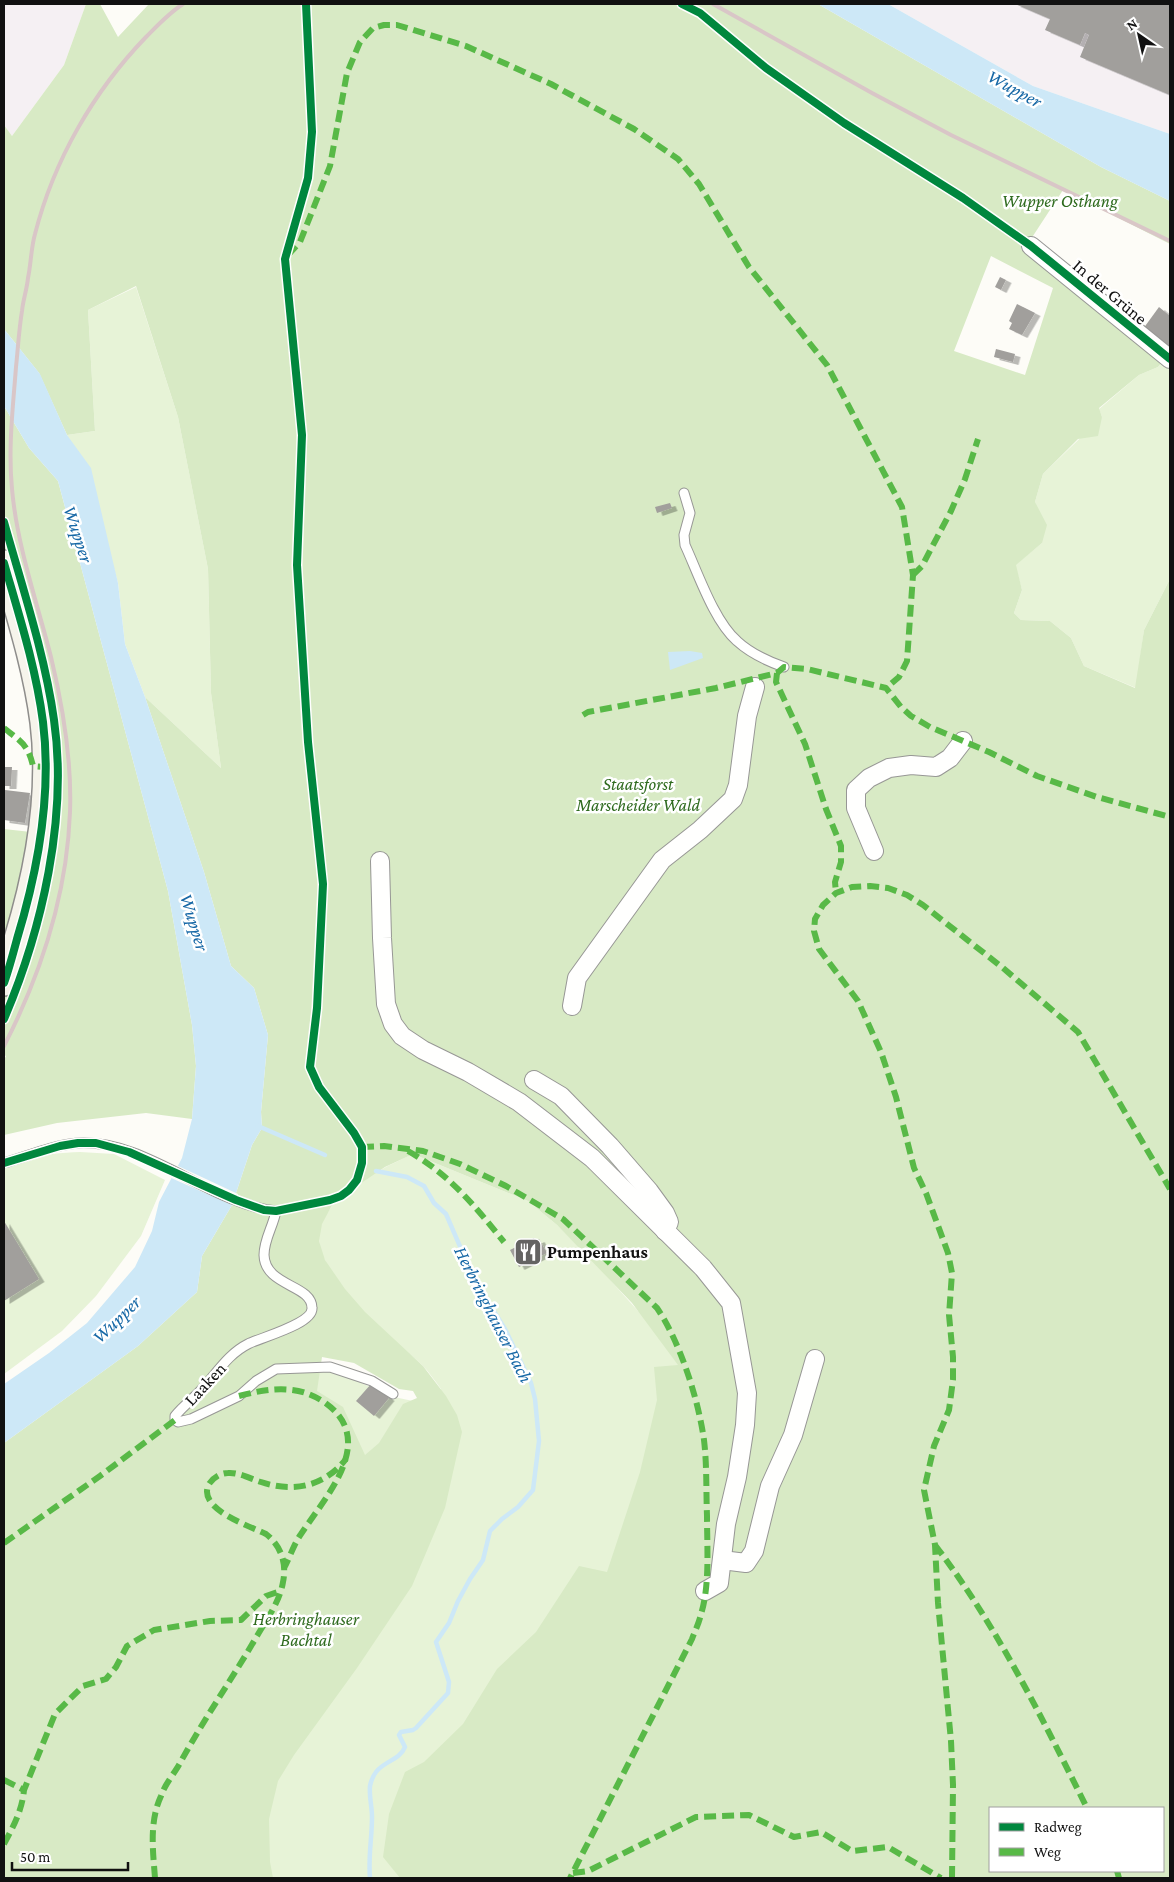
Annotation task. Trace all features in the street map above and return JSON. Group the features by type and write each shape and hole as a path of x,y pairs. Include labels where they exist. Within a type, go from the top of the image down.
{"main road":[{"path":"4,563 38,694 44,741 45,782 39,844 33,878 22,925 4,983"}],"street":[{"name":"In der Grüne","path":"1032,246 1170,359"},
{"path":"572,1006 578,978 662,860 700,830 733,799 738,785 747,716 755,687"},
{"path":"874,850 856,808 856,790 869,778 889,768 911,766 936,767 950,758 963,741"},
{"path":"380,861 386,1004 394,1024 402,1036 423,1050 468,1072 519,1102 592,1158 703,1268 731,1303 747,1393 746,1424 737,1477 726,1524 719,1583 705,1591"},
{"path":"534,1080 561,1096 643,1183 665,1212 669,1222 665,1231"},
{"path":"722,1560 746,1563 754,1551 770,1486 793,1435 815,1359"}],"lane":[{"path":"684,493 690,513 684,535 684,545 716,613 736,640 752,652 784,667"},
{"name":"Laaken","path":"4,1163 60,1146 78,1143 96,1144 129,1152 236,1200 264,1210 276,1212 273,1224 266,1237 265,1262 274,1277 307,1296 312,1307 312,1313 309,1318 301,1322 239,1349 202,1390 180,1410 175,1416 175,1420 178,1422 186,1421 239,1396 256,1381 276,1369 330,1366 372,1381 393,1394"}],"shaded area":[{"path":"4,4 86,4 64,65 12,136 4,125"},
{"path":"888,4 1170,4 1170,134 1033,86"}],"green space":[{"name":"Staatsforst Marscheider Wald","path":"86,4 100,4 118,37 149,4 818,4 1101,167 1170,201 1170,244 1063,190 1029,242 1166,357 1158,367 1139,375 1099,408 1102,417 1098,436 1078,439 1043,474 1035,502 1047,525 1042,543 1016,565 1022,590 1014,613 1021,620 1050,621 1071,638 1084,666 1135,688 1144,630 1170,579 1170,1878 400,1878 383,1857 389,1814 405,1772 424,1762 463,1724 497,1669 536,1632 579,1566 607,1572 640,1472 657,1400 654,1367 678,1365 632,1303 557,1225 528,1201 413,1154 385,1167 342,1196 331,1207 322,1224 319,1241 325,1260 345,1289 365,1312 423,1366 446,1396 457,1415 462,1432 445,1508 412,1586 357,1668 294,1755 278,1781 269,1819 270,1862 273,1878 4,1878 4,1443 138,1346 197,1292 202,1256 232,1205 252,1145 262,1128 261,1112 268,1035 254,988 231,966 204,872 145,697 221,768 211,693 208,569 178,417 136,286 88,310 95,431 67,435 39,373 4,329 4,125 12,136 64,65","holes":["991,256 1053,288 1025,375 954,351","322,1357 354,1363 399,1389 413,1391 417,1398 403,1404 379,1443 365,1455 343,1407 317,1391"]},
{"path":"136,287 178,417 208,569 211,693 221,768 145,697 125,644 118,583 108,547 67,435 95,431 88,310"},
{"path":"1166,357 1170,359 1170,579 1144,630 1136,688 1084,666 1071,638 1050,621 1021,620 1014,613 1022,590 1015,565 1042,543 1035,502 1043,474 1102,417 1099,409 1139,375 1158,367"},
{"path":"4,406 29,448 58,481 168,891 192,1025 196,1066 192,1119 146,1113 57,1123 4,1135 4,1060 6,1056 4,1055 4,829 31,832 36,726 4,590"},
{"path":"80,1152 114,1154 165,1180 141,1236 96,1296 62,1331 4,1374 4,1169 40,1156"},
{"name":"Herbringhauser Bachtal","path":"413,1154 528,1201 557,1225 593,1261 638,1311 678,1335 704,1455 574,1878 47,1878 284,1371 333,1371 394,1397 413,1401 441,1389 422,1365 396,1343 348,1294 328,1266 319,1240 321,1225 328,1211 340,1198 369,1177"}],"water":[{"name":"Wupper","path":"818,4 888,4 1033,86 1170,134 1170,201 1101,167"},
{"name":"Wupper","path":"4,329 40,374 67,435 91,468 118,583 125,644 145,697 204,872 231,966 254,988 268,1035 261,1112 262,1128 252,1145 232,1205 202,1256 197,1292 138,1346 4,1443 4,1384 49,1353 87,1323 135,1267 152,1231 159,1202 182,1158 192,1119 196,1066 192,1025 168,891 58,481 29,448 4,406"},
{"path":"690,651 702,653 703,658 670,670 668,652"}],"pier":[{"path":"176,1165 238,1194 234,1206 169,1177"}],"building":[{"path":"1015,4 1170,4 1170,95 1080,57 1089,35 1085,33 1080,45 1045,30 1050,19"},
{"path":"1000,277 1006,280 1001,290 995,287"},
{"path":"1017,304 1035,313 1022,335 1009,329 1012,323 1009,321"},
{"path":"1159,307 1170,316 1170,350 1143,329"},
{"path":"996,349 1015,354 1013,362 994,357"},
{"path":"670,503 672,508 657,513 655,507"},
{"path":"4,767 12,767 11,786 4,786"},
{"path":"5,790 30,793 25,823 4,820"},
{"path":"4,1221 39,1279 4,1301"},
{"name":"Pumpenhaus","path":"534,1238 535,1241 539,1239 547,1253 519,1267 510,1250"},
{"path":"371,1384 389,1398 374,1416 356,1401"}],"waterway":[{"name":"Herbringhauser Bach","path":"258,1126 325,1155"},
{"name":"Herbringhauser Bach","path":"370,1878 372,1817 370,1786 372,1780 379,1768 396,1758 403,1751 405,1747 399,1735 401,1732 416,1728 448,1693 449,1682 436,1642 449,1623 458,1601 483,1560 490,1531 518,1507 533,1490 539,1441 535,1399 531,1383 505,1329 475,1281 446,1214 434,1203 424,1186 407,1177 376,1171"}],"railway":[{"path":"4,1046 29,990 50,932 64,873 70,812 70,773 63,714 51,657 18,532 11,474 11,428 19,339 33,245 43,207 53,180 78,128 109,81 127,58 159,24 183,4"},
{"path":"713,4 951,135 1170,241"}],"marked path":[{"path":"288,255 300,242 330,166 347,73 360,42 373,28 384,25 397,25 466,46 551,84 634,129 678,159 699,184 749,267 827,365 902,507 913,575 907,661 899,677 886,688"},
{"path":"913,575 922,566 951,511 965,479 978,439"},
{"path":"583,715 588,712 716,688 777,673 784,667 807,669 886,688 911,716 930,727 989,752 1037,776 1097,797 1170,817"},
{"path":"777,673 776,682 805,744 826,809 841,846 841,862 835,882 836,893"},
{"path":"4,728 26,748 33,766 45,767"},
{"path":"952,1878 953,1785 951,1741 938,1603 935,1545 924,1490 934,1446 949,1410 953,1380 949,1315 952,1273 948,1253 926,1193 914,1168 896,1097 881,1052 858,1001 819,949 814,931 815,919 823,905 836,893 852,887 888,888 907,895 923,905 1003,968 1078,1032 1170,1189"},
{"path":"362,1147 384,1146 423,1151 460,1164 506,1186 563,1219 657,1308 673,1337 693,1389 704,1440 706,1459 707,1566 704,1603 692,1639 570,1878"},
{"path":"408,1151 449,1180 472,1203 504,1242"},
{"path":"239,1396 283,1389 304,1392 324,1402 340,1417 347,1433 347,1450 334,1486 299,1538 284,1568"},
{"path":"4,1543 100,1476 175,1420"},
{"path":"155,1878 153,1826 157,1806 167,1783 273,1610 279,1596 284,1575 282,1555 276,1544 266,1534 217,1509 210,1501 207,1493 209,1484 220,1475 232,1473 285,1487 308,1485 328,1476 346,1459"},
{"path":"935,1545 979,1608 998,1640 1086,1807"},
{"path":"4,1844 17,1818 24,1790 55,1714 83,1686 106,1679 116,1667 127,1646 154,1630 210,1621 241,1620 266,1596 281,1591"},
{"path":"4,1780 24,1790"},
{"path":"573,1873 588,1871 696,1817 749,1815 794,1837 821,1832 852,1851 888,1847 941,1878"},
{"path":"1117,1872 1119,1878"}],"cycle path":[{"path":"4,1163 60,1146 96,1143 129,1152 236,1200 264,1210 276,1211 341,1196 357,1180 362,1163 362,1147 354,1133 319,1087 310,1067 317,1008 323,884 308,742 297,565 302,435 285,259 308,178 312,132 306,4"},
{"path":"682,4 700,13 766,68 844,123 963,198 1031,246 1170,359"},
{"path":"4,522 45,671 54,720 57,757 54,834 48,872 30,948 4,1019"},
{"path":"4,563 40,702 46,777 37,859 25,913 4,983"}],"place":[{"name":"Pumpenhaus","path":"528,1252"}],"park label":[{"name":"Wupper Osthang","path":"1060,201"}]}
